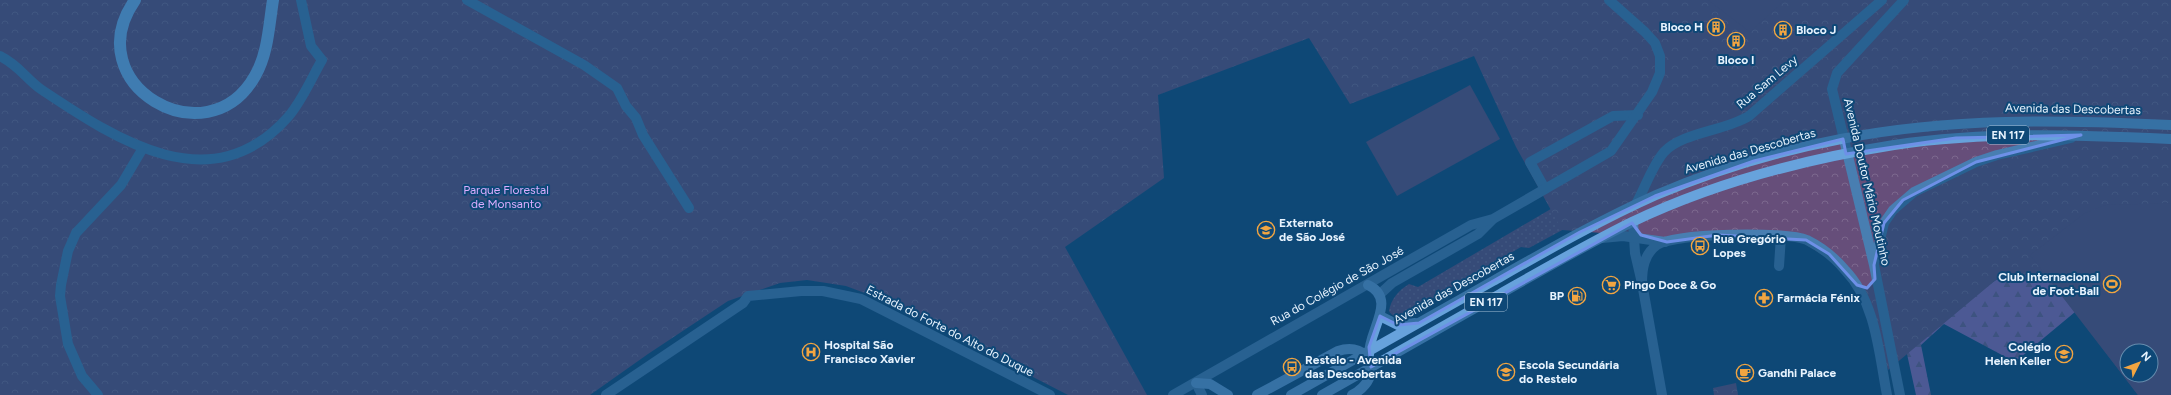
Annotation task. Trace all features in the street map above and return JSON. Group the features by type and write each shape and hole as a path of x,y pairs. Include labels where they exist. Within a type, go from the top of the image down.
{"highway":[{"path":"135,0 124,19 120,42 125,66 130,77 144,95 153,102 172,110 192,113 204,112 225,105 249,86 264,56 273,0"}],"main road":[{"name":"Avenida das Descobertas","path":"1322,395 1368,359 1419,323 1580,232 1636,204 1714,173 1790,151 1893,130 2000,121 2048,120 2171,125"},
{"name":"Avenida das Descobertas","path":"1291,395 1368,359 1633,222 1695,197 1758,176 1846,154 1895,145 1956,138 2026,135 2080,135 2171,139"},
{"path":"1633,222 1636,204"},
{"path":"1352,395 1366,386 1370,380 1368,359 1370,342 1380,316 1383,301 1380,294 1368,284"},
{"path":"1380,316 1398,325 1419,323"},
{"path":"1257,395 1338,351 1351,348 1368,359"},
{"path":"1196,383 1210,384 1228,395"}],"street":[{"path":"0,56 14,63 40,89 89,120 143,148 169,157 198,160 219,159 237,154 270,134 288,116 322,60 311,46 301,0"},
{"path":"467,0 584,65 617,88 626,106 636,118 643,135 690,208"},
{"name":"Rua do Colégio de São José","path":"1196,383 1231,361 1471,225 1493,219 1611,151 1638,115 1652,92 1660,73 1660,56 1655,44 1645,32 1609,0"},
{"name":"Rua Sam Levy","path":"1636,204 1664,152 1678,143 1737,123 1749,116 1882,0"},
{"name":"Avenida Doutor Mário Moutinho","path":"1900,395 1875,270 1846,154 1832,89 1834,80 1838,73 1904,0"},
{"path":"1545,190 1530,162 1613,116 1638,115"},
{"path":"1642,283 1643,267 1647,256 1656,246 1667,242 1709,235 1781,236 1806,240 1829,254 1857,285 1867,288 1873,283 1879,238 1884,224 1893,210 1914,192 1976,162 1997,155 2080,135"},
{"path":"98,395 82,376 68,344 60,296 61,284 68,252 76,233 121,185 143,148"},
{"name":"Rua do Colégio de São José","path":"1380,294 1392,283 1478,234 1493,219"},
{"path":"1633,222 1633,237 1662,395"},
{"path":"1633,222 1636,231 1641,235 1667,242"},
{"path":"1779,266 1781,236"},
{"path":"1602,238 1633,237 1667,242"},
{"path":"1852,278 1862,295 1873,325 1887,395"},
{"name":"Estrada do Forte do Alto do Duque","path":"606,395 743,303 748,296 801,291 822,291 842,295 879,307 1050,395"},
{"path":"1173,395 1196,383 1202,395"}],"highlighted area":[{"path":"2081,135 1976,162 1903,200 1884,223 1874,265 1875,279 1867,288 1857,285 1829,254 1806,240 1718,235 1667,242 1641,235 1632,223 1371,367 1369,347 1380,316 1398,325 1419,323 1580,232 1655,196 1754,161 1843,139 1846,154 1956,138"}],"green space":[{"name":"Parque Florestal de Monsanto","path":"0,0 2171,0 2171,395 2138,395 2129,383 2159,383 2159,343 2119,343 2119,370 2049,278 2029,275 2017,275 1997,279 1888,370 1864,295 1847,270 1795,238 1683,239 1562,230 1516,147 1474,56 1350,104 1309,38 1158,95 1164,178 1065,247 1147,395 1068,395 886,301 846,286 807,280 780,283 728,301 648,354 590,395 0,395"},
{"path":"1708,0 1785,0 1750,32"},
{"path":"1470,85 1500,139 1397,196 1366,142"},
{"path":"1561,203 1579,221 1529,248 1521,247 1401,317 1394,316 1389,311 1396,295 1409,284 1418,287"},
{"name":"Club Internacional de Foot-Ball","path":"2171,203 2171,395 2138,395 2129,383 2159,383 2159,343 2119,343 2119,370 2030,255 2085,213 2106,205"},
{"path":"2031,255 2075,312 2015,362 1944,324 1921,345 1931,395 1916,395 1905,345"},
{"path":"1736,383 1738,395 1714,395 1713,388"}],"place":[{"name":"Bloco H","path":"1716,27"},
{"name":"Bloco J","path":"1783,30"},
{"name":"Bloco I","path":"1736,41"},
{"name":"Externato de São José","path":"1266,230"},
{"name":"Rua Gregório Lopes","path":"1700,246"},
{"name":"Club Internacional de Foot-Ball","path":"2112,284"},
{"name":"Pingo Doce & Go","path":"1611,285"},
{"name":"BP","path":"1577,296"},
{"name":"Farmácia Fénix","path":"1764,298"},
{"name":"Hospital São Francisco Xavier","path":"811,352"},
{"name":"Colégio Helen Keller","path":"2064,354"},
{"name":"Restelo - Avenida das Descobertas","path":"1292,367"},
{"name":"Escola Secundária do Restelo","path":"1506,372"},
{"name":"Gandhi Palace","path":"1745,373"}]}
